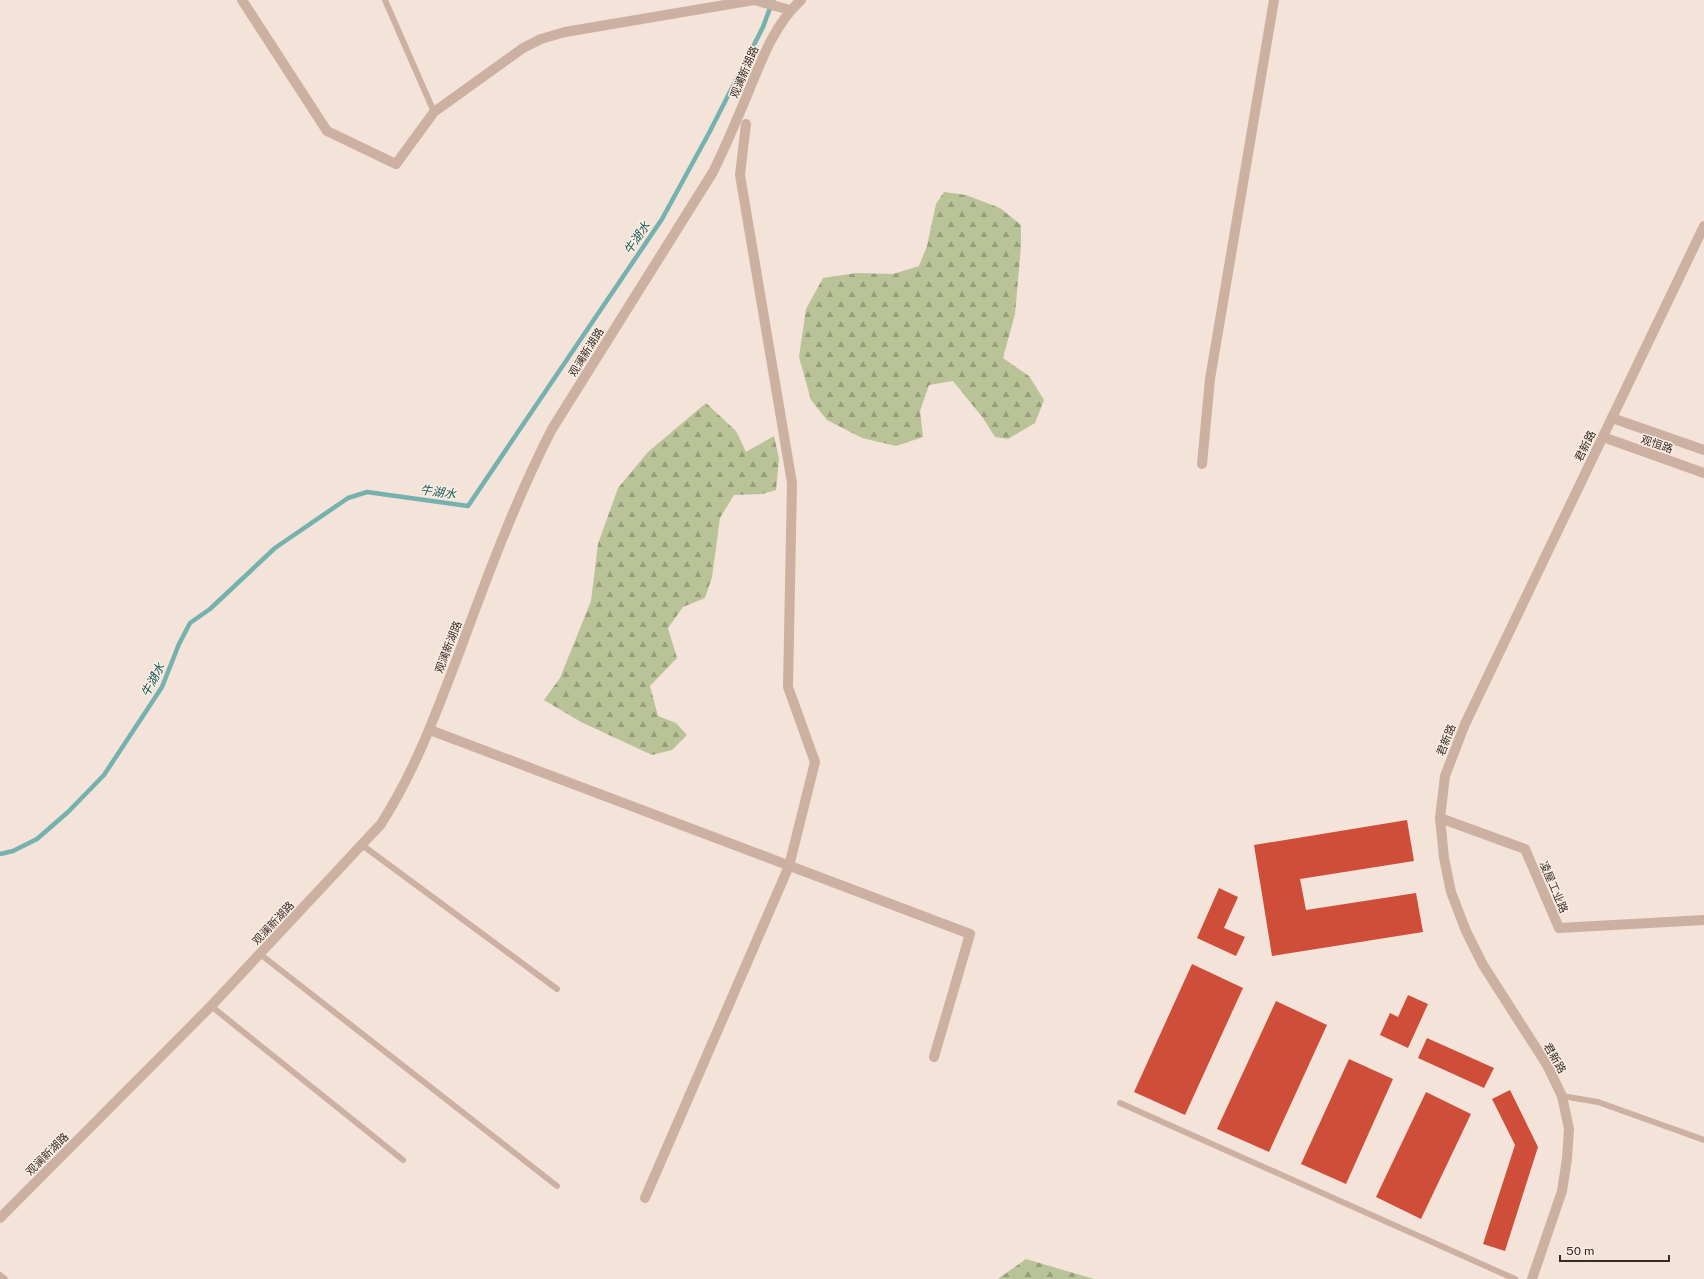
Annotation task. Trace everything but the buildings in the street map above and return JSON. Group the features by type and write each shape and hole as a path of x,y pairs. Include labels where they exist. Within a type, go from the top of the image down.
{"street":[{"path":"242,0 327,131 396,164 434,112 524,48 541,38 565,32 754,0 785,9"},
{"name":"观澜新湖路","path":"0,1218 210,1006 381,824 398,797 430,730 511,514 531,470 552,429 713,172 785,9 801,0"},
{"path":"1202,464 1210,379 1274,0"},
{"path":"645,1198 789,866 815,762 788,687 792,483 740,175 746,124"},
{"name":"君新路","path":"1532,1279 1562,1191 1567,1159 1569,1129 1562,1096 1547,1065 1483,965 1466,931 1451,892 1444,858 1440,818 1445,776 1465,724 1704,226"},
{"name":"观恒路","path":"1612,418 1704,450"},
{"name":"观恒路","path":"1603,437 1704,473"},
{"path":"430,730 970,934 934,1057"},
{"name":"凌屋工业路","path":"1440,818 1525,849 1559,928 1704,920"}],"lane":[{"path":"385,0 434,112"},
{"path":"362,845 557,989"},
{"path":"260,954 557,1186"},
{"path":"210,1006 403,1160"},
{"path":"1562,1096 1598,1102 1704,1140"},
{"path":"1120,1103 1516,1279"},
{"path":"0,1275 5,1279"}],"green space":[{"path":"944,192 966,195 1000,208 1021,225 1021,246 1015,314 1003,358 1029,376 1044,400 1035,423 1008,439 995,437 983,418 953,381 929,385 920,411 923,437 896,446 862,438 827,420 811,400 799,357 806,309 823,278 857,273 893,274 919,266 927,246 936,204"},
{"path":"706,403 736,431 746,452 774,436 779,459 776,490 762,494 734,495 720,518 712,577 705,598 683,607 668,628 677,658 650,686 658,716 676,723 687,735 672,750 652,755 581,722 544,700 560,678 591,601 598,544 618,488 648,452"},
{"path":"1026,1259 1094,1279 998,1279"}],"waterway":[{"name":"牛湖水","path":"0,854 13,851 37,839 68,812 104,775 162,687 179,644 190,623 210,609 275,548 348,498 367,492 468,506 662,219 709,133 763,27 773,0"}]}
